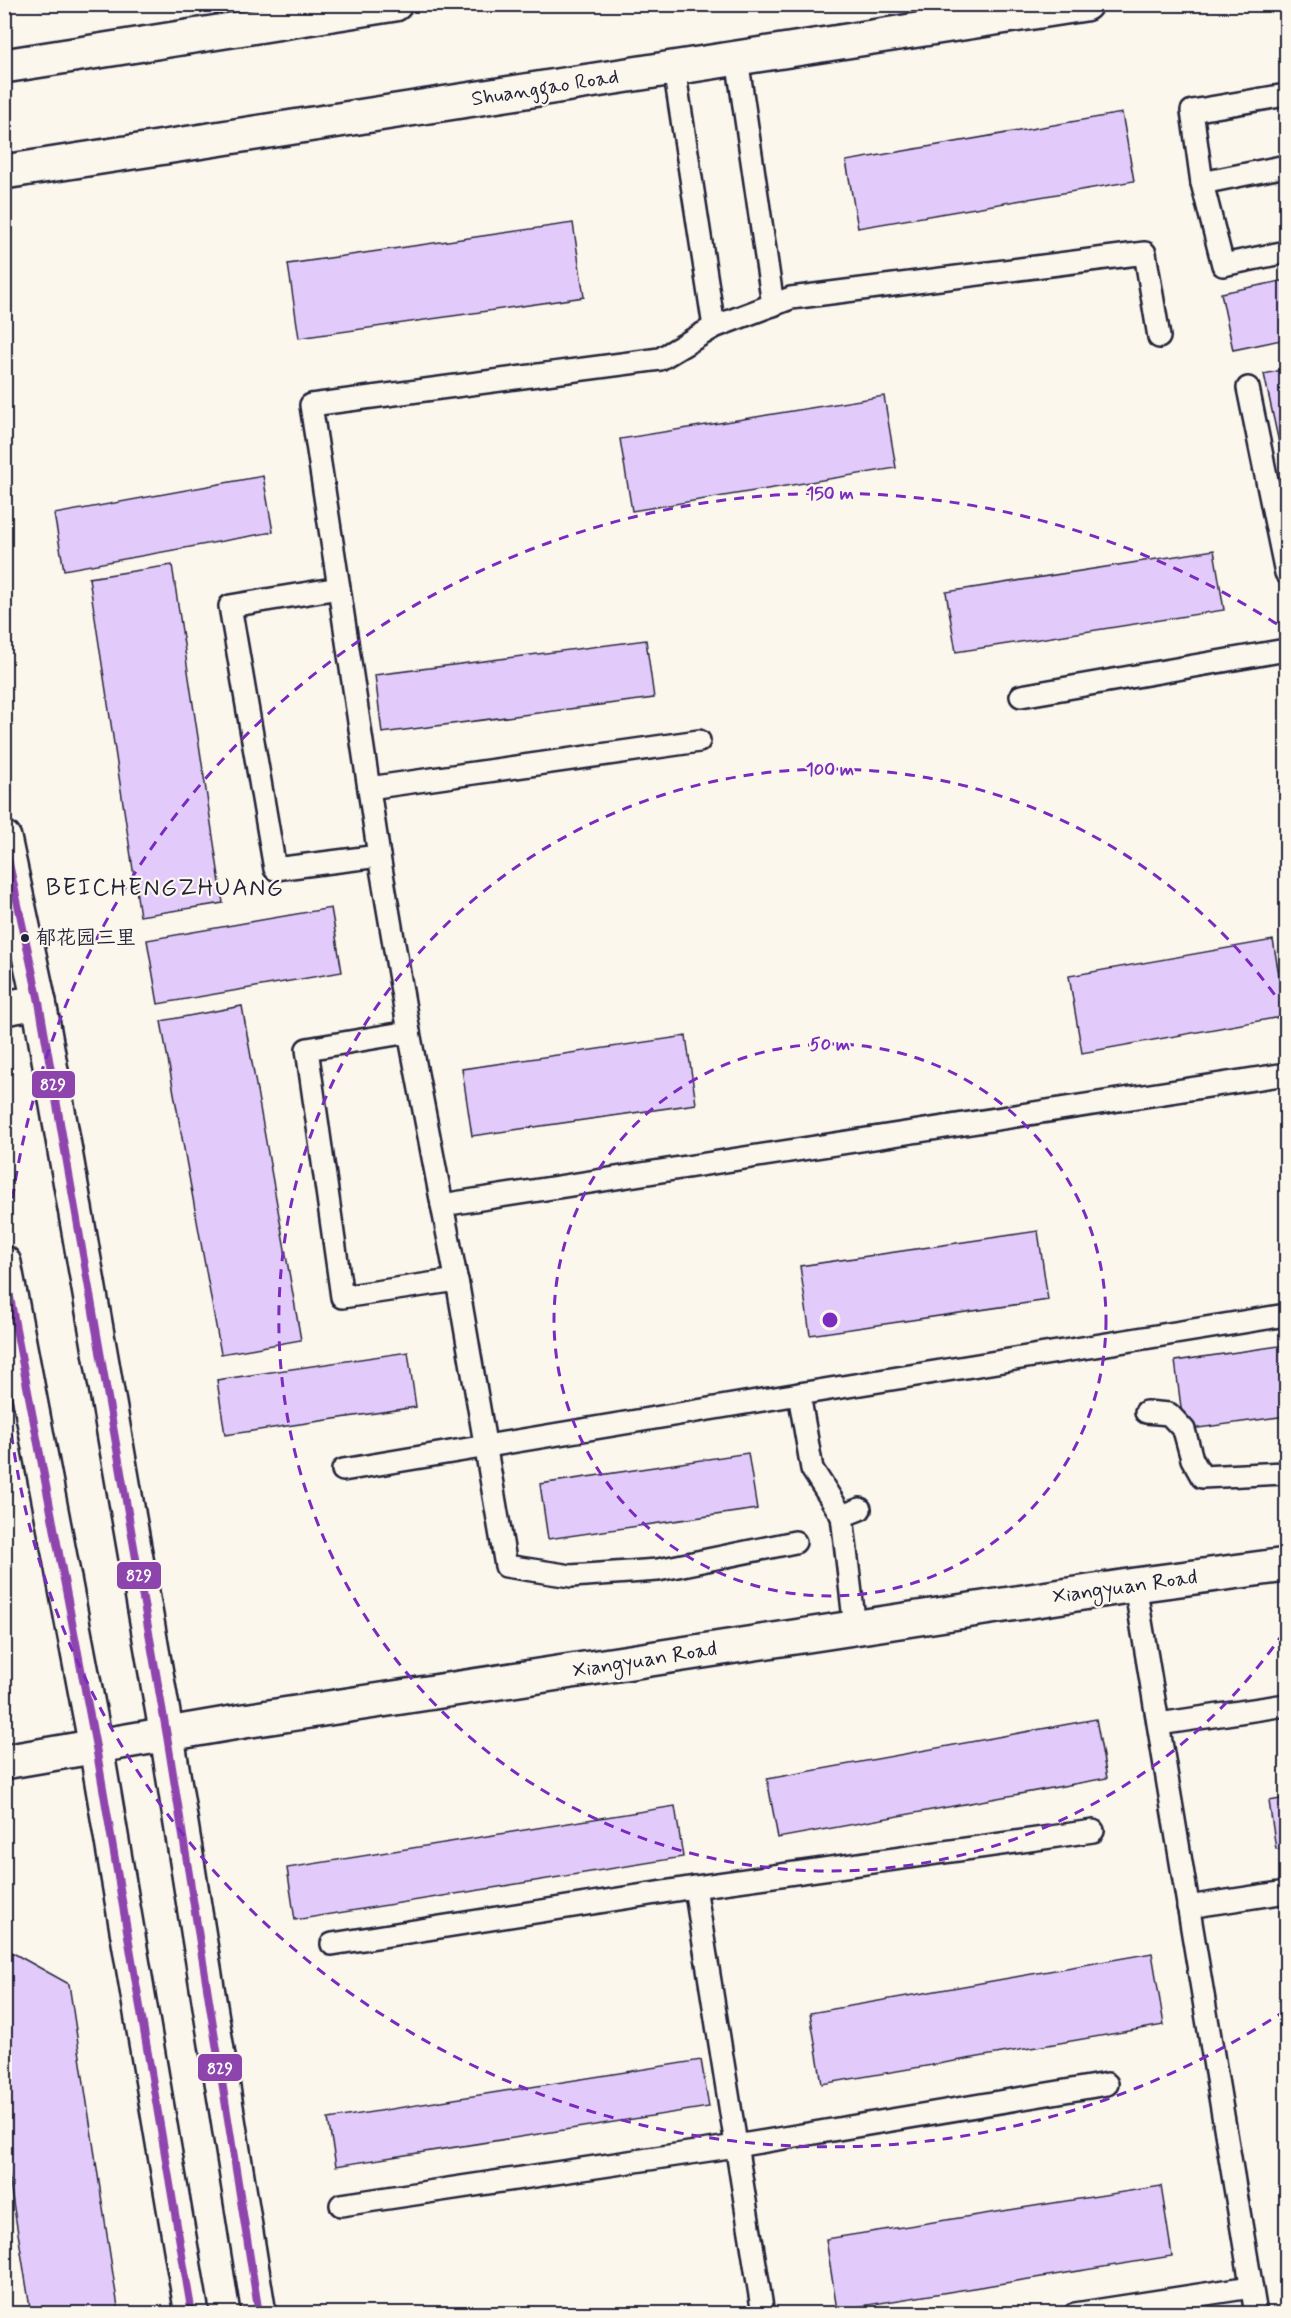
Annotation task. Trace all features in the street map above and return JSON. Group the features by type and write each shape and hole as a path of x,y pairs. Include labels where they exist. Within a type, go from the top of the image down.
{"street":[{"path":"4,66 395,4"},
{"name":"Shuanggao Road","path":"4,172 1085,4"},
{"path":"4,838 39,1002 167,1736 259,2313"},
{"path":"4,1008 39,1002"},
{"path":"4,1263 96,1748 192,2313"},
{"name":"Xiangyuan Road","path":"4,1762 167,1736 244,1721 1135,1585 1287,1565"}],"lane":[{"path":"737,58 773,305"},
{"path":"674,68 714,327"},
{"path":"1287,95 1192,111 1202,183 1223,265 1287,252"},
{"path":"1202,183 1287,166"},
{"path":"795,1542 658,1570 571,1576 506,1566 458,1288 409,1032 310,405 660,359 714,327 791,298 1145,253 1159,337"},
{"path":"1248,388 1287,573"},
{"path":"339,588 230,606 275,869 380,856"},
{"path":"1021,696 1287,650"},
{"path":"369,788 699,741"},
{"path":"409,1032 307,1049 342,1297 457,1280 458,1288"},
{"path":"442,1205 1287,1074"},
{"path":"343,1470 1287,1315"},
{"path":"799,1394 812,1469 851,1512 855,1628"},
{"path":"1146,1412 1169,1414 1184,1430 1192,1458 1202,1477 1287,1473"},
{"path":"1135,1585 1256,2313"},
{"path":"1159,1724 1287,1705"},
{"path":"332,1944 695,1887 1093,1831"},
{"path":"695,1887 763,2313"},
{"path":"1188,1907 1287,1892"},
{"path":"341,2205 736,2146 1107,2084"},
{"path":"1075,2313 1251,2287"}],"shaded area":[{"path":"33,5 97,5 44,14"}],"building":[{"path":"1122,113 1134,181 858,228 846,161"},
{"path":"573,223 584,297 299,338 288,264"},
{"path":"1286,280 1286,339 1233,350 1221,293"},
{"path":"1286,369 1286,475 1264,374"},
{"path":"884,396 896,468 632,511 620,439"},
{"path":"263,476 273,532 64,570 54,514"},
{"path":"1214,550 1224,610 956,652 946,592"},
{"path":"172,565 223,903 140,916 89,578"},
{"path":"646,640 654,698 382,733 375,675"},
{"path":"331,908 342,972 158,1004 147,940"},
{"path":"1273,940 1286,1016 1082,1053 1069,976"},
{"path":"242,1006 301,1340 221,1354 161,1021"},
{"path":"686,1036 696,1104 472,1136 462,1069"},
{"path":"1038,1231 1048,1300 810,1335 800,1266"},
{"path":"1286,1345 1286,1416 1184,1430 1175,1361"},
{"path":"408,1352 416,1407 225,1435 217,1380"},
{"path":"748,1453 757,1509 548,1539 540,1484"},
{"path":"1096,1719 1107,1778 778,1838 767,1779"},
{"path":"1286,1798 1286,1848 1276,1849 1269,1801"},
{"path":"675,1806 683,1857 295,1920 287,1868"},
{"path":"4,1948 69,1984 119,2314 31,2314 4,2146"},
{"path":"1152,1953 1164,2025 822,2084 810,2013"},
{"path":"701,2060 709,2107 336,2166 328,2119"},
{"path":"1161,2186 1172,2256 837,2310 826,2239"}],"transit line":[{"name":"829","path":"4,840 39,1002 167,1736 259,2314"},
{"name":"829","path":"4,1266 96,1747 192,2314"}],"place":[{"name":"郁花园三里","path":"25,938"}],"district":[{"name":"BEICHENGZHUANG","path":"165,888"}]}
